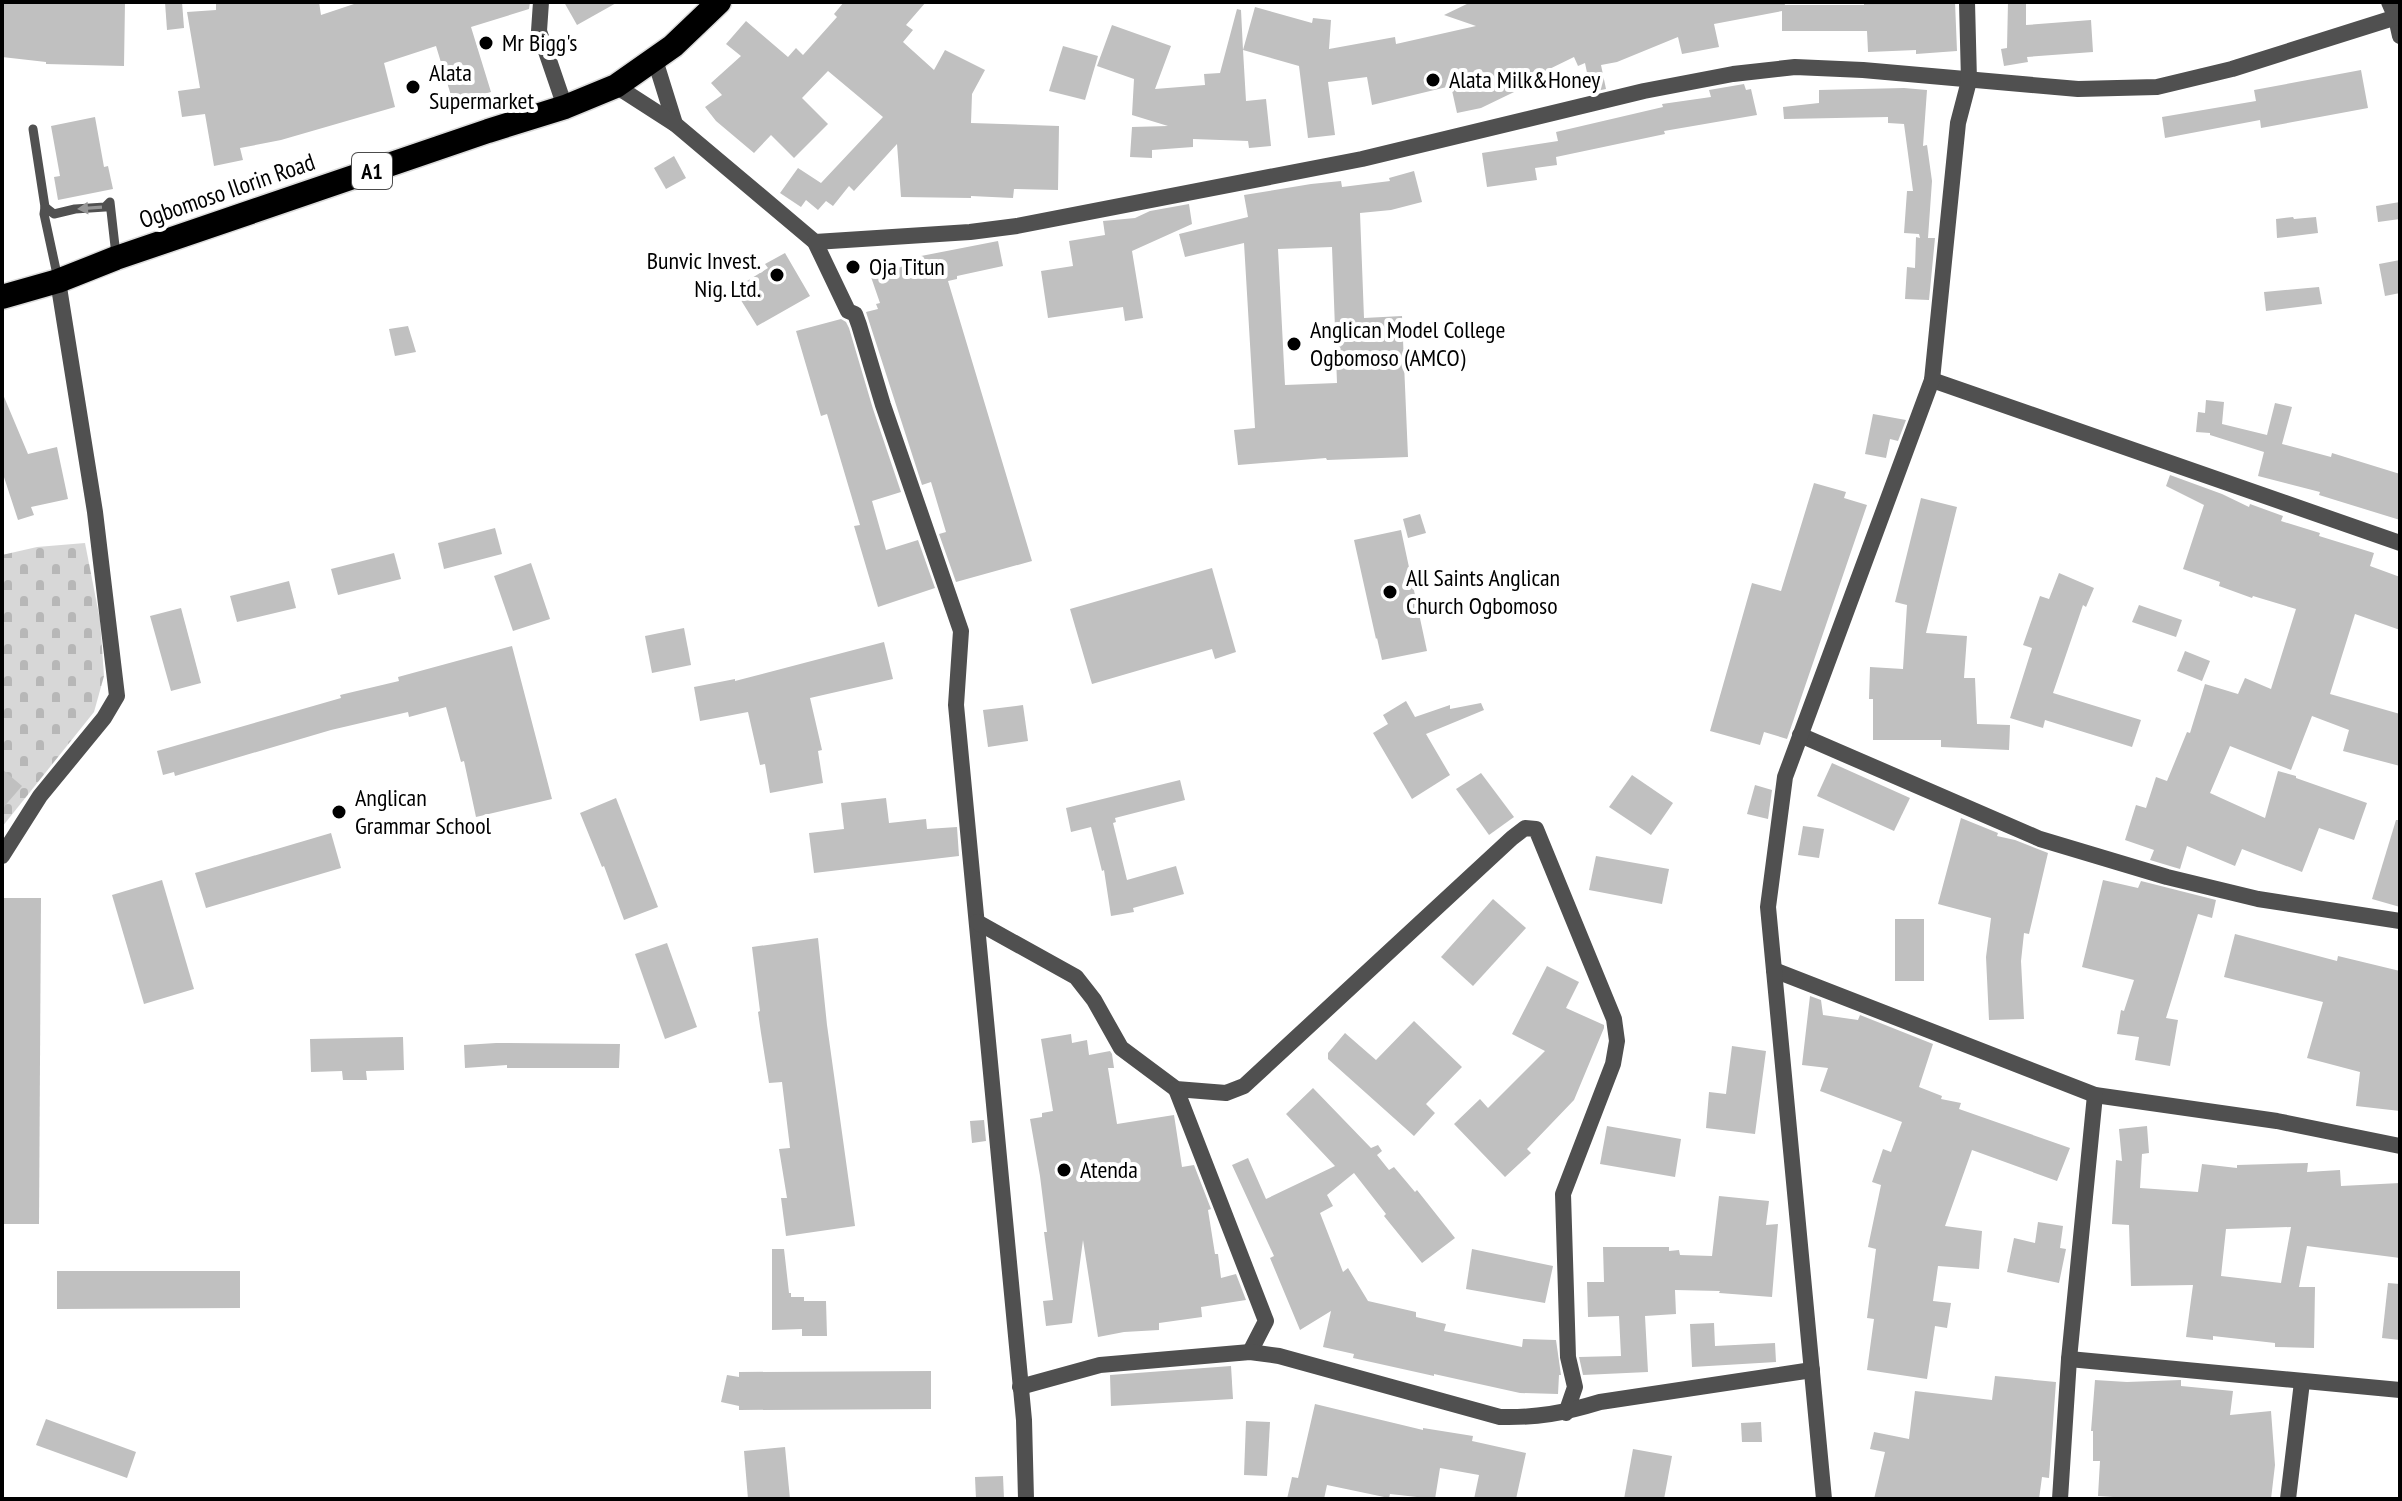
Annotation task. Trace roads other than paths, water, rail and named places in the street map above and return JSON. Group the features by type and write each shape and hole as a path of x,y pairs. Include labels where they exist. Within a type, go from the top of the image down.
{"highway":[{"name":"Ogbomoso Ilorin Road","path":"2,297 58,281 116,258 565,107 616,86 655,60 719,2"}],"street":[{"path":"541,2 539,31 565,107"},
{"path":"1824,1499 1768,907 1785,777 1932,380 1958,123 1969,81 1967,2"},
{"path":"815,242 1017,226 1362,159 1644,91 1733,74 1795,67 2078,89 2157,87 2232,69 2395,12 2400,36"},
{"path":"655,60 675,124"},
{"path":"616,86 675,124 815,242 848,311 855,314 961,631 956,705 1024,1420 1026,1499"},
{"path":"2,856 40,796 104,718 117,696 95,512 58,281"},
{"path":"1932,380 2400,543"},
{"path":"1800,735 2040,839 2167,877 2258,899 2400,921"},
{"path":"1176,1089 1226,1093 1244,1086 1512,838 1525,828 1536,829 1614,1019 1617,1041 1613,1064 1563,1194 1568,1357 1575,1387 1566,1413"},
{"path":"977,922 1076,977 1094,1000 1121,1048 1176,1089 1266,1321 1250,1352"},
{"path":"1774,970 2095,1095 2277,1121 2400,1146"},
{"path":"2060,1499 2069,1359 2095,1095"},
{"path":"1020,1387 1100,1365 1250,1352 1279,1356 1500,1417 1535,1418 1566,1413 1600,1402 1812,1370"},
{"path":"2069,1359 2400,1390"},
{"path":"2288,1499 2302,1382"},
{"path":"1575,1387 1600,1402"}],"lane":[{"path":"33,129 44,214 58,281"},
{"path":"45,207 54,214 105,207 110,202 116,258"}],"place":[{"name":"Mr Bigg's","path":"486,43"},
{"name":"Alata Milk&Honey","path":"1433,80"},
{"name":"Alata Supermarket","path":"413,87"},
{"name":"Oja Titun","path":"853,267"},
{"name":"Bunvic Invest. Nig. Ltd.","path":"777,275"},
{"name":"Anglican Model College Ogbomoso (AMCO)","path":"1294,344"},
{"name":"All Saints Anglican Church Ogbomoso","path":"1390,592"},
{"name":"Anglican Grammar School","path":"339,812"},
{"name":"Atenda","path":"1064,1170"}]}
